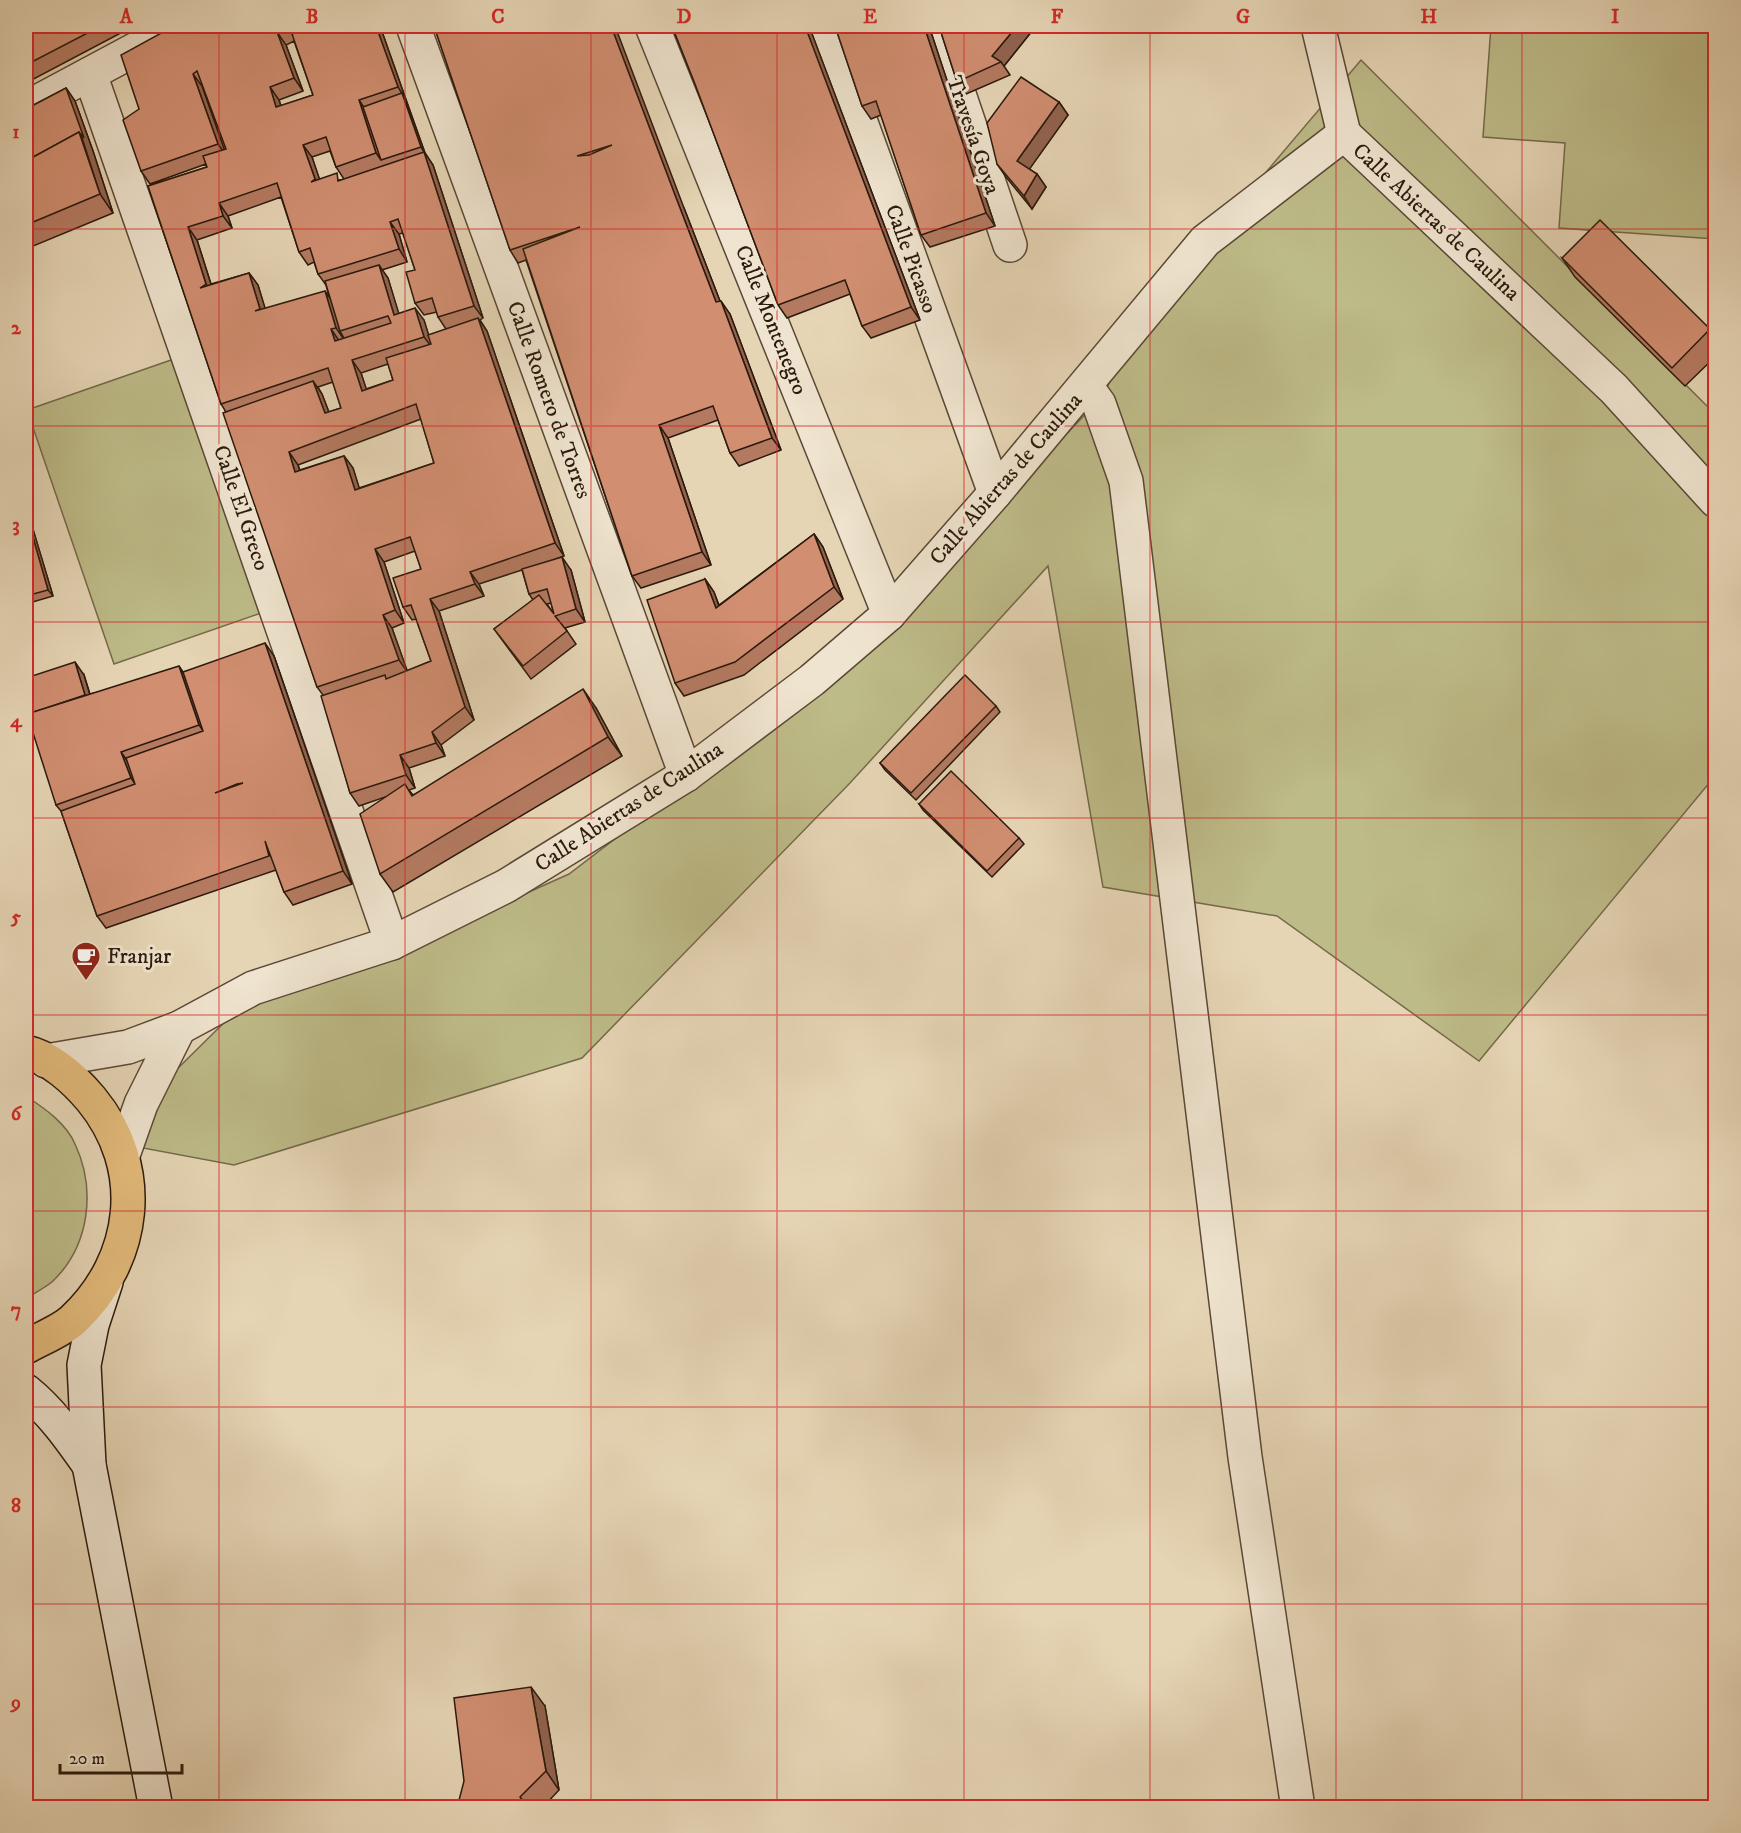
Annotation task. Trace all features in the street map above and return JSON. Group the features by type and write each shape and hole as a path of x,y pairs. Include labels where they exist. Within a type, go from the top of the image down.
{"main road":[{"path":"26,1347 72,1321 106,1281 124,1240 129,1196 123,1155 106,1117 80,1085 32,1054"}],"street":[{"path":"26,108 179,26"},
{"name":"Calle Romero de Torres","path":"413,26 686,775"},
{"name":"Calle Montenegro","path":"652,26 889,614"},
{"name":"Calle Picasso","path":"826,26 995,493"},
{"name":"Travesía Goya","path":"936,26 1010,245"},
{"path":"1318,26 1344,134"},
{"name":"Calle El Greco","path":"90,74 392,943"},
{"name":"Calle Abiertas de Caulina","path":"32,1054 128,1047 179,1028 253,988 392,943 506,886 686,775 812,680 889,614 1086,386 1205,241 1344,134 1614,389 1716,501"},
{"path":"1086,386 1100,404 1126,481 1245,1457 1298,1808"},
{"path":"123,1155 141,1104 179,1028"},
{"path":"106,1281 92,1325 84,1365 89,1464 156,1808"},
{"path":"26,1391 63,1428 89,1464"}],"shaded area":[{"path":"1491,26 1715,26 1715,239 1559,228 1565,143 1483,137"},
{"path":"1361,60 1715,414 1715,776 1479,1061 1277,916 1103,887 1048,566 850,783 582,1058 234,1165 143,1148 164,1082 252,995 402,949 569,874 851,658 1100,399 1156,302"},
{"path":"174,359 261,613 114,664 27,410"},
{"path":"26,1096 54,1117 71,1136 82,1161 87,1198 82,1234 75,1251 53,1281 26,1299"}],"building":[{"path":"26,26 101,26 26,65"},
{"path":"174,26 292,26 277,32 294,78 270,87 276,107 313,95 292,34 315,26 376,26 398,87 359,100 376,153 336,167 326,137 303,145 315,179 311,182 337,173 338,181 424,152 474,306 438,317 432,298 415,303 406,272 415,270 398,219 390,222 399,249 318,274 310,248 299,252 277,183 219,203 223,216 188,227 206,284 200,288 249,273 260,309 255,311 325,291 336,328 331,329 335,341 391,323 388,316 340,331 325,281 379,265 394,315 415,308 424,337 352,360 362,391 393,380 386,358 431,344 428,335 478,318 555,543 470,572 475,584 430,599 465,707 432,732 436,743 400,755 406,775 350,793 321,696 385,675 386,679 431,661 411,605 403,607 393,578 421,569 410,537 375,549 395,610 383,615 399,660 317,687 223,413 313,381 325,413 341,408 328,368 221,404 148,186 207,167 203,156 226,149 197,71 193,74 218,144 141,171 123,120 139,109 121,55","holes":["416,404 434,463 355,490 344,456 295,472 289,452"]},
{"path":"434,26 611,26 716,302 721,301 772,438 730,453 713,406 659,425 702,552 632,576 523,249 580,227 510,250","holes":["612,145 589,155 577,156"]},
{"path":"672,26 805,26 911,307 862,326 845,280 778,305"},
{"path":"835,26 924,26 986,213 921,235 876,101 862,106"},
{"path":"939,26 1017,26 992,56 1001,62 957,82"},
{"path":"1021,77 1059,102 1017,161 1037,174 1024,196 997,164 987,123"},
{"path":"66,88 84,138 79,132 26,161 26,109"},
{"path":"402,93 421,147 381,160 363,107"},
{"path":"79,132 100,194 26,225 26,161"},
{"path":"1600,220 1710,329 1672,368 1562,258"},
{"path":"26,520 28,520 48,590 26,596"},
{"path":"814,534 834,587 735,662 675,683 647,600 705,579 716,608"},
{"path":"562,557 576,609 555,616 567,631 523,666 494,629 539,595 554,614 547,589 529,594 522,569"},
{"path":"265,643 343,871 284,892 265,841 269,856 97,916 61,811 135,784 126,758 203,731 183,672"},
{"path":"75,662 85,695 28,714 26,678"},
{"path":"179,666 199,725 121,752 131,778 56,805 27,714"},
{"path":"965,675 996,706 911,793 880,763"},
{"path":"583,689 608,737 380,874 360,814 405,784 412,796"},
{"path":"951,771 1019,838 987,871 919,804"},
{"path":"531,1687 546,1771 520,1797 529,1808 457,1808 464,1781 454,1698"}],"place":[{"name":"Franjar","path":"86,982"}]}
